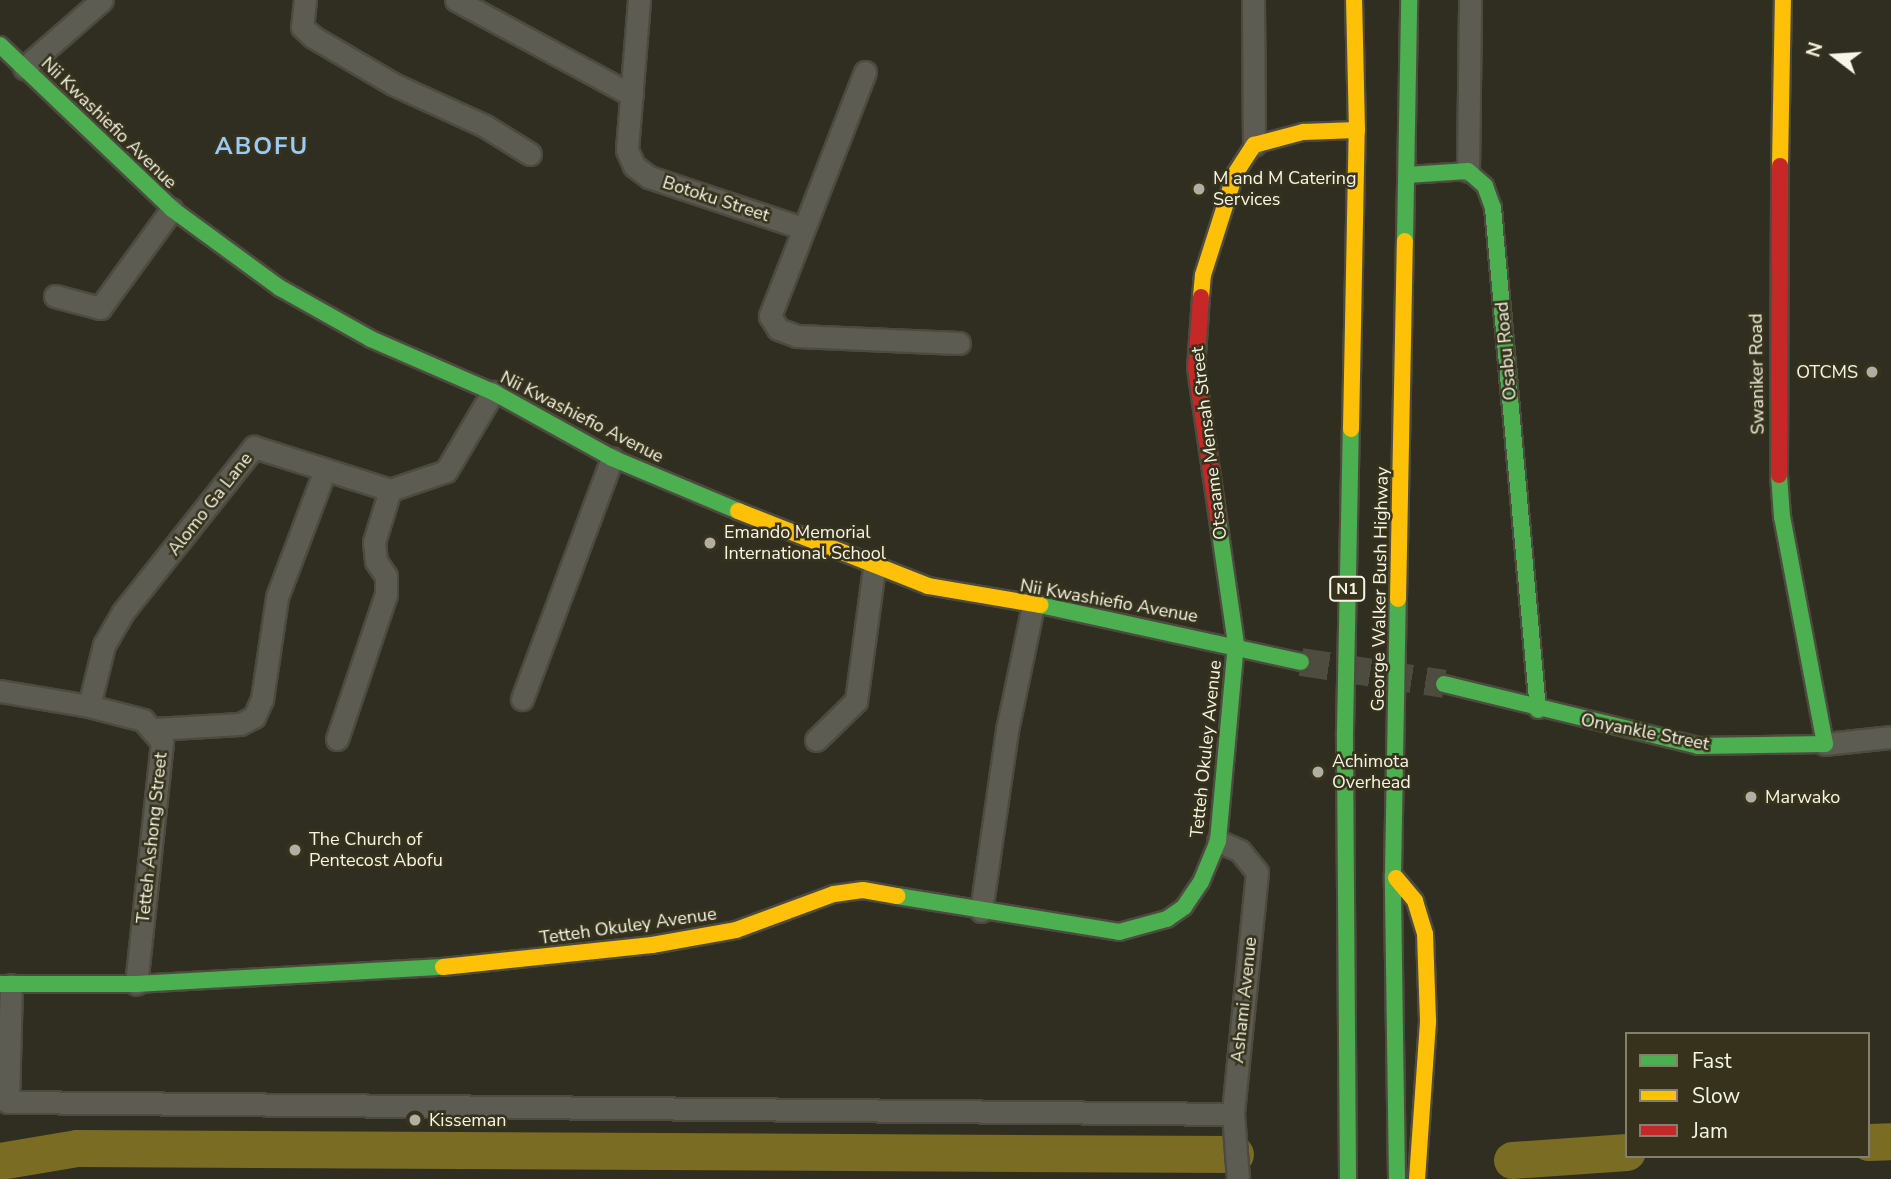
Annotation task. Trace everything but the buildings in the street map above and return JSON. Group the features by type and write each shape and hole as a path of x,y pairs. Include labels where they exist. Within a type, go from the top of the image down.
{"main road":[{"name":"George Walker Bush Highway","path":"1348,1179 1345,731 1357,130 1354,0"},
{"name":"George Walker Bush Highway","path":"1397,1179 1393,874 1409,0"},
{"name":"Swaniker Road","path":"1783,0 1776,424 1782,517 1825,744"},
{"name":"Nii Kwashiefio Avenue","path":"0,46 173,209 280,288 371,339 493,393 612,458 874,568 928,586 1236,644 1301,662"},
{"path":"1254,145 1303,132 1357,130"},
{"name":"Otsaame Mensah Street","path":"1236,644 1196,368 1196,321 1217,225 1235,174 1254,145"},
{"path":"1407,175 1468,171"},
{"name":"Osabu Road","path":"1468,171 1485,186 1493,208 1538,710"},
{"name":"Tetteh Okuley Avenue","path":"6,984 136,984 508,962 652,945 736,930 834,894 863,890 1090,930 1146,927 1184,907 1201,882 1218,841 1236,644"},
{"name":"Onyankle Street","path":"1444,684 1538,710 1698,746 1825,744"},
{"path":"1393,874 1415,901 1425,934 1428,1022 1417,1179"}],"street":[{"path":"24,68 102,0"},
{"path":"305,0 302,27 313,37 393,84 485,126 530,154"},
{"path":"456,0 632,96"},
{"name":"Botoku Street","path":"639,0 626,150 634,166 649,177 802,228"},
{"path":"1253,0 1254,145"},
{"path":"1468,171 1470,0"},
{"path":"866,72 802,228 771,307 770,316 778,329 797,336 958,344"},
{"path":"55,296 100,308 173,209"},
{"path":"337,739 386,594 386,576 376,561 374,542 390,490 446,471 493,393"},
{"name":"Alomo Ga Lane","path":"89,705 104,645 123,612 254,447 390,490"},
{"path":"522,699 612,458"},
{"path":"154,729 240,724 254,717 262,699 277,597 326,470"},
{"path":"816,740 856,701 874,568"},
{"path":"981,911 1007,730 1033,606"},
{"name":"Tetteh Ashong Street","path":"0,691 89,705 143,720 154,729 162,742 136,984"},
{"name":"Onyankle Street","path":"1825,744 1891,737"},
{"name":"Ashami Avenue","path":"1218,841 1240,851 1257,873 1233,1114 1237,1179"},
{"path":"6,984 8,1102 1233,1114"}],"waterway":[{"path":"1870,1142 1891,1141"},
{"path":"0,1161 77,1148 1235,1154"},
{"path":"1512,1160 1625,1152"}],"tunnel":[{"path":"1301,662 1444,684"}],"traffic: fast":[{"path":"1405,241 1409,0"},
{"path":"0,45 172,209 280,288 371,339 493,392 612,458 738,511"},
{"path":"1407,175 1468,171 1485,186 1493,208 1538,710"},
{"path":"1348,1179 1345,731 1351,429"},
{"path":"1444,684 1698,746 1825,744 1782,517 1779,475"},
{"path":"897,896 1119,932 1167,919 1184,907 1201,882 1218,841 1236,644 1218,519"},
{"path":"1397,1179 1393,874 1398,599"},
{"path":"1040,605 1301,662"},
{"path":"0,984 136,984 443,967"}],"traffic: slow":[{"path":"1351,429 1357,130 1354,0"},
{"path":"1780,166 1783,0"},
{"path":"1201,297 1203,275 1235,174 1254,145 1303,132 1357,130"},
{"path":"1398,599 1405,241"},
{"path":"738,511 928,586 1040,605"},
{"path":"1396,878 1415,901 1425,934 1428,1022 1417,1179"},
{"path":"443,967 652,945 736,930 834,894 863,890 897,896"}],"traffic: jam":[{"path":"1779,475 1780,166"},
{"path":"1201,297 1196,368 1218,519"}],"place":[{"name":"M and M Catering Services","path":"1199,189"},
{"name":"OTCMS","path":"1872,372"},
{"name":"Emando Memorial International School","path":"710,543"},
{"name":"Achimota Overhead","path":"1318,772"},
{"name":"Marwako","path":"1751,797"},
{"name":"The Church of Pentecost Abofu","path":"295,850"},
{"name":"Kisseman","path":"415,1120"}],"district":[{"name":"ABOFU","path":"262,147"}]}
